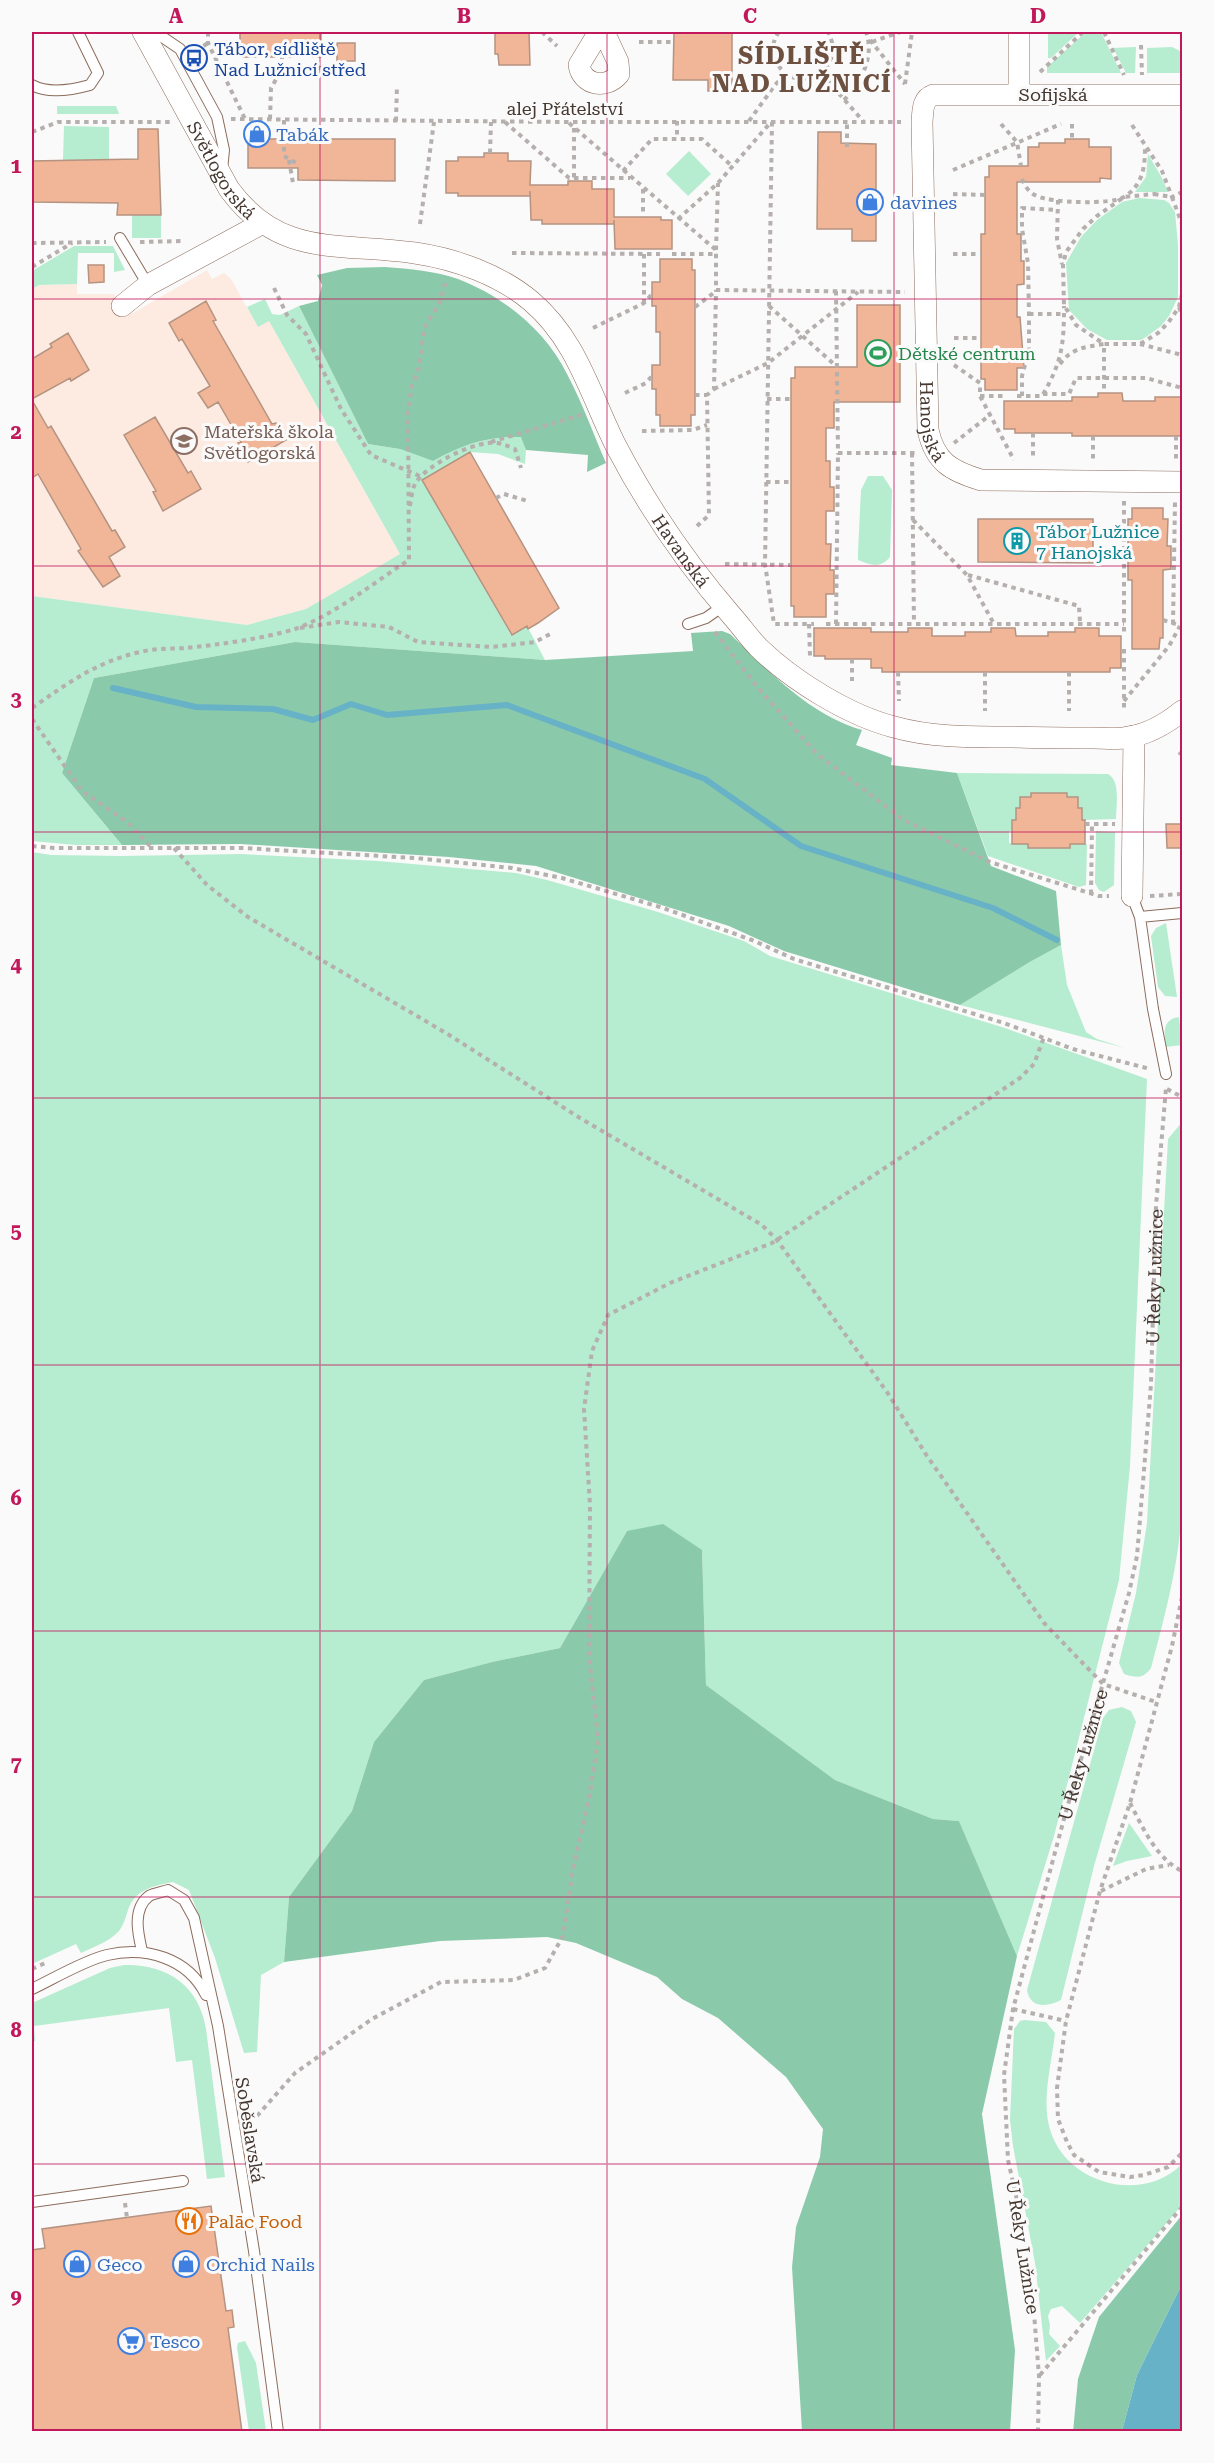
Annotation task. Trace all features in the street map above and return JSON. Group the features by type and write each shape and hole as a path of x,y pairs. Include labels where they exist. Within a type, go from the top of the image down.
{"street":[{"name":"Světlogorská","path":"122,306 148,285 261,224 242,206 221,176 143,32"},
{"path":"1019,32 1019,94"},
{"name":"Sofijská","path":"926,100 933,95 1019,94 1137,87 1182,95"},
{"name":"Hanojská","path":"926,100 922,122 928,430 938,456 945,465 981,480 1029,474 1124,482 1178,480"},
{"name":"Havanská","path":"261,224 310,242 414,253 459,262 494,278 529,299 554,322 573,350 611,436 638,488 671,537 723,606 760,648 814,690 846,708 886,725 934,735 975,737 1124,738 1170,720 1182,711"},
{"path":"1134,736 1138,896"}],"lane":[{"path":"32,84 37,88 70,90 90,85 98,73 78,32"},
{"path":"155,32 180,49 217,117 224,150 221,176"},
{"path":"116,240 148,285"},
{"path":"688,624 706,618 723,606"},
{"path":"1138,896 1153,1009 1166,1074"},
{"path":"1140,917 1182,913"},
{"path":"142,1951 138,1922 140,1907 150,1896 168,1890 184,1900 194,1918 214,2012"},
{"path":"32,1989 105,1955 142,1951 171,1959 185,1968 202,1986 214,2012"},
{"name":"Soběslavská","path":"214,2012 254,2251 278,2432"},
{"path":"32,2202 183,2181"}],"path":[{"path":"208,32 208,43 245,120"},
{"path":"542,32 557,46"},
{"path":"779,32 773,45 777,64 786,73 802,79 820,73 832,58 832,38 828,32"},
{"path":"866,32 905,84 912,32"},
{"path":"870,40 900,32"},
{"path":"1034,77 1083,32"},
{"path":"1104,32 1137,87"},
{"path":"844,100 856,88 862,77 870,40"},
{"path":"639,42 674,42"},
{"path":"196,52 208,43"},
{"path":"1137,87 1141,45"},
{"path":"270,120 271,88 282,69 282,53"},
{"path":"282,69 328,68"},
{"path":"748,122 786,73"},
{"path":"820,73 863,122"},
{"path":"396,121 397,85"},
{"name":"alej Přátelství","path":"226,116 234,120 434,122 677,120 908,122"},
{"path":"32,132 58,122 160,124 179,120"},
{"path":"284,120 284,156 298,164"},
{"path":"677,120 677,139"},
{"path":"505,121 569,178 574,180 631,178"},
{"path":"847,121 847,147"},
{"path":"420,224 434,122"},
{"path":"490,153 491,122"},
{"path":"568,122 716,252"},
{"path":"678,219 718,183 772,122"},
{"path":"772,122 765,564 774,624 811,624 810,656"},
{"path":"1001,124 1017,142 1021,166"},
{"path":"953,170 1061,124"},
{"path":"1071,124 1072,139"},
{"path":"1132,125 1162,171 1182,224 1182,294 1179,307 1158,333 1140,344"},
{"path":"574,127 574,180"},
{"path":"623,171 652,139 702,139 732,166"},
{"path":"1063,265 1066,252 1083,230 1097,216 1124,197 1140,180 1143,173 1145,147"},
{"path":"288,159 293,183"},
{"path":"1022,179 1025,186 1036,196 1058,200 1104,202 1154,194 1172,197 1182,192"},
{"path":"714,389 718,183"},
{"path":"643,188 643,217"},
{"path":"953,194 985,195"},
{"path":"1058,200 1057,239 1063,265 1064,305 1063,338 1058,368"},
{"path":"1022,396 1022,376 1029,350 1029,314 1028,263 1022,229 1022,208 1057,210"},
{"path":"32,243 116,240"},
{"path":"134,242 191,241"},
{"path":"32,267 73,243"},
{"path":"672,255 716,252"},
{"path":"512,253 660,254"},
{"path":"644,254 644,303"},
{"path":"953,254 981,255"},
{"path":"293,629 319,618 409,560 408,409 412,386 420,368 424,328 440,303 448,273"},
{"path":"274,288 287,315 306,334 341,409 371,454 422,477"},
{"path":"695,307 716,291 926,292"},
{"path":"836,291 838,453 836,624"},
{"path":"695,395 706,395 768,363 859,292"},
{"path":"593,328 644,303 652,293"},
{"path":"1064,305 1076,326 1104,344"},
{"path":"768,306 836,366"},
{"path":"1179,307 1182,315"},
{"path":"1029,314 1064,314"},
{"path":"954,338 981,338"},
{"path":"1104,344 1104,393"},
{"path":"1043,394 1065,356 1076,349 1104,344 1140,344 1182,355"},
{"path":"954,365 980,383 980,396 990,415 1029,474"},
{"path":"625,393 646,383 652,376"},
{"path":"1017,396 1069,394 1076,378 1146,378 1182,388"},
{"path":"698,525 709,515 706,395"},
{"path":"980,396 1004,396"},
{"path":"767,399 791,399"},
{"path":"408,513 415,484 432,467 455,454 588,413"},
{"path":"838,453 912,453 938,456 990,415"},
{"path":"642,430 693,430 706,425"},
{"path":"1029,474 1033,433"},
{"path":"1093,436 1093,467"},
{"path":"1173,624 1178,480 1176,436"},
{"path":"487,443 503,443 515,449 521,468"},
{"path":"912,453 914,624"},
{"path":"766,482 791,482"},
{"path":"1124,482 1124,636"},
{"path":"496,498 504,494 528,501"},
{"path":"913,520 967,575 994,624"},
{"path":"1175,549 1182,550"},
{"path":"725,564 791,565"},
{"path":"967,575 1079,606 1080,623"},
{"path":"1124,701 1169,646 1181,626 1164,620"},
{"path":"32,708 85,671 124,656 144,651 189,648 236,641 339,622 389,627 418,642 491,647 535,642 552,633"},
{"path":"826,624 1124,624"},
{"path":"715,632 758,688 818,755 904,820 990,862 1092,894 1109,896"},
{"path":"1124,649 1124,710"},
{"path":"852,659 852,681"},
{"path":"898,672 899,700"},
{"path":"986,672 986,711"},
{"path":"1069,672 1069,711"},
{"path":"32,719 82,791 127,822 152,848"},
{"path":"1085,824 1119,824"},
{"path":"1092,824 1092,894"},
{"path":"32,846 242,848 415,858 512,868 562,878 660,907 752,940 794,959 1044,1037 1073,1049 1166,1074"},
{"path":"174,848 207,885 248,917 446,1033 580,1118 762,1224 777,1240 887,1392 927,1456 1044,1623 1103,1684 1156,1702"},
{"path":"1138,896 1182,894"},
{"path":"257,2116 295,2073 372,2019 441,1982 514,1980 545,1968 562,1936 573,1868 589,1799 598,1739 589,1656 590,1505 584,1409 592,1351 608,1315 670,1283 777,1240 1020,1078 1035,1064 1044,1037"},
{"name":"U Řeky Lužnice","path":"1038,2432 1039,2376 1032,2289 1026,2244 1008,2160 1004,2075 1013,2009 1065,1815 1129,1593 1137,1556 1150,1383 1156,1206 1166,1074"},
{"path":"1166,1088 1182,1097"},
{"path":"1182,1598 1130,1803 1100,1891 1066,2021 1057,2088 1058,2119 1074,2155 1099,2172 1130,2177 1168,2167 1182,2153"},
{"path":"1130,1803 1148,1837 1170,1865 1182,1871"},
{"path":"1100,1891 1146,1869 1170,1865"},
{"path":"1013,2009 1066,2021"},
{"path":"125,2202 127,2218"},
{"path":"1039,2376 1182,2206"}],"shaded area":[{"name":"Mateřská škola Světlogorská","path":"207,270 212,279 224,273 231,279 258,327 269,321 400,554 306,609 247,625 32,596 32,289 39,285 77,284 77,294 114,294 125,312 133,313"}],"green space":[{"path":"1048,32 1079,32 1051,58 1048,58"},
{"path":"1086,32 1101,32 1121,73 1047,73 1047,67"},
{"path":"1136,47 1135,73 1126,73 1113,48"},
{"path":"1172,47 1182,52 1182,73 1147,73 1147,48"},
{"path":"57,106 116,106 119,114 57,114"},
{"path":"64,126 109,127 109,160 63,160"},
{"path":"689,151 711,174 688,196 666,174"},
{"path":"1148,154 1168,192 1135,192 1146,177"},
{"path":"1139,198 1164,200 1175,212 1178,245 1178,297 1169,316 1161,326 1146,337 1141,340 1107,340 1087,329 1069,310 1066,263 1081,237 1097,220 1122,202"},
{"path":"132,215 161,215 161,238 132,238"},
{"path":"74,246 113,246 125,270 114,272 114,253 78,253 77,284 39,285 32,289 32,271"},
{"path":"385,267 431,272 458,279 491,295 522,317 558,358 578,396 606,463 587,472 588,455 526,450 521,437 498,438 475,443 454,450 433,461 400,449 368,444 299,306 318,301 322,285 317,275 347,268"},
{"path":"265,299 272,314 280,315 299,306 368,444 400,449 433,461 454,450 476,443 498,438 522,437 526,450 525,464 498,454 470,452 422,480 511,635 527,626 545,660 295,642 94,678 62,773 122,845 76,845 32,841 32,596 247,625 306,609 400,554 269,321 258,327 247,307"},
{"path":"868,476 883,476 892,490 890,557 879,565 858,560 861,490"},
{"path":"722,631 730,634 775,677 807,703 842,723 862,730 856,745 892,758 891,765 957,773 991,866 1056,891 1061,945 960,1005 784,951 729,926 536,866 449,857 240,844 122,845 62,773 94,678 295,642 545,660 693,651 691,633"},
{"path":"957,773 1108,774 1112,777 1117,794 1116,819 1082,820 1077,797 1067,797 1066,793 1031,793 1031,797 1020,797 1020,808 1016,820 1012,820 1012,831 1009,831 1009,843 1028,844 1028,848 1070,848 1070,844 1087,844 1086,885 1079,887 988,856"},
{"path":"1096,831 1115,832 1114,885 1104,892 1099,890 1095,883"},
{"path":"32,852 51,855 122,856 241,854 378,861 516,873 658,912 744,941 770,956 1005,1028 1147,1079 1130,1466 1119,1580 1054,1836 1017,1956 959,1821 933,1819 835,1780 706,1685 702,1550 627,1531 560,1648 492,1662 424,1680 374,1742 352,1811 289,1897 284,1962 261,1975 257,2052 244,2053 215,1958 189,1890 173,1882 146,1890 135,1897 124,1922 114,1936 81,1953 76,1944 32,1964"},
{"path":"1166,923 1177,997 1165,996 1158,987 1151,936 1156,928"},
{"path":"1061,945 1067,985 1086,1032 1097,1039 1125,1048 960,1005"},
{"path":"1179,1017 1182,1045 1166,1047 1165,1028 1173,1018"},
{"path":"1182,1122 1182,1509 1171,1589 1151,1668 1142,1676 1136,1677 1124,1674 1119,1663 1136,1593 1147,1523 1168,1139"},
{"path":"663,1524 702,1550 706,1685 835,1780 933,1819 959,1821 1017,1956 982,2114 1015,2350 1010,2431 802,2431 792,2267 796,2227 820,2157 823,2129 786,2077 718,2018 682,1999 657,1977 576,1943 547,1937 440,1941 284,1962 289,1897 352,1811 374,1742 424,1680 492,1662 560,1648 627,1531"},
{"path":"1122,1707 1131,1711 1136,1722 1094,1866 1061,2000 1040,2005 1032,2001 1027,1990 1103,1718 1109,1710"},
{"path":"1129,1823 1152,1856 1113,1866"},
{"path":"124,1965 154,1968 167,1973 179,1980 196,2000 206,2029 225,2177 207,2179 192,2060 176,2062 169,2008 34,2026 35,2041 32,2042 32,2003 110,1968"},
{"path":"1020,2021 1046,2022 1055,2033 1047,2088 1048,2121 1055,2142 1067,2159 1083,2172 1103,2181 1123,2185 1144,2184 1164,2177 1182,2164 1182,2205 1080,2323 1062,2306 1051,2309 1048,2316 1049,2334 1060,2346 1046,2361 1035,2263 1010,2120 1014,2029"},
{"path":"1182,2215 1182,2284 1137,2375 1122,2431 1073,2432 1078,2379 1099,2317"},
{"path":"245,2341 256,2363 266,2431 249,2431 237,2347 238,2343"}],"water":[{"path":"1182,2284 1182,2431 1122,2431 1137,2375"}],"building":[{"path":"240,32 321,32 321,57 240,57"},
{"path":"495,32 529,32 530,65 499,65 498,54 495,54"},
{"path":"674,32 732,32 732,91 708,91 708,80 673,80"},
{"path":"337,43 355,43 355,61 337,61"},
{"path":"138,129 158,129 161,215 117,215 118,203 32,202 32,161 138,159"},
{"path":"248,129 268,129 268,139 395,139 395,181 298,180 298,168 248,168"},
{"path":"818,132 841,132 841,143 876,144 876,241 852,241 852,229 817,229"},
{"path":"1065,139 1089,139 1089,147 1111,147 1111,179 1100,178 1100,182 1017,182 1017,234 1021,234 1024,284 1017,285 1017,317 1020,317 1024,368 1017,368 1017,390 985,390 985,379 981,379 981,234 985,234 985,177 989,177 989,166 1028,166 1028,147 1039,147 1039,143 1065,143"},
{"path":"484,153 508,153 508,161 531,161 530,185 568,185 568,181 592,181 592,189 614,189 614,217 661,217 661,220 672,220 672,249 615,249 614,220 614,224 542,224 542,220 531,220 530,191 530,196 458,196 458,193 446,193 446,161 458,161 458,157 484,157"},
{"path":"660,259 692,259 692,270 695,270 695,415 691,415 691,426 660,426 660,415 656,415 656,389 652,389 652,365 660,365 660,332 656,332 656,306 652,306 652,282 660,282"},
{"path":"88,265 104,265 104,282 89,283"},
{"path":"206,301 216,320 213,321 272,424 276,423 286,440 248,462 238,443 241,442 218,402 208,408 198,393 210,386 182,339 179,341 169,323"},
{"path":"857,305 900,305 900,402 834,402 834,428 826,428 826,461 830,461 830,487 834,487 834,511 826,511 826,544 831,544 830,570 834,570 834,594 826,594 826,617 794,617 794,606 791,606 791,378 795,378 795,367 857,367"},
{"path":"68,333 89,370 32,399 32,359 52,347 50,344"},
{"path":"1098,393 1122,393 1123,401 1155,401 1155,397 1182,397 1182,436 1072,436 1072,433 1015,433 1015,429 1004,429 1004,401 1072,401 1072,397 1098,397"},
{"path":"32,400 48,428 51,426 112,531 115,530 125,547 109,557 120,576 103,587 78,551 81,549 38,474 32,478"},
{"path":"155,417 188,473 191,471 201,489 163,511 153,492 156,491 124,435"},
{"path":"470,452 559,608 528,629 527,626 512,635 422,480"},
{"path":"1132,508 1163,508 1163,519 1168,519 1167,546 1171,546 1171,569 1163,570 1163,638 1160,638 1159,649 1132,649 1132,580 1128,580 1128,519 1132,519"},
{"name":"Tábor Lužnice 7 Hanojská","path":"978,519 1093,519 1093,563 978,562"},
{"path":"814,628 871,628 871,632 908,632 908,628 932,628 932,636 965,636 965,632 991,632 991,628 1015,628 1016,636 1048,636 1048,632 1075,632 1075,628 1099,628 1099,636 1121,636 1121,668 1110,668 1110,672 882,672 882,668 871,668 871,659 825,659 825,656 814,656"},
{"path":"1031,793 1067,793 1067,797 1078,797 1078,808 1082,808 1082,820 1085,820 1085,844 1070,844 1070,848 1028,848 1028,844 1012,844 1012,820 1016,820 1016,808 1020,808 1020,797 1031,797"},
{"path":"1166,824 1182,824 1182,848 1167,848"},
{"name":"Tesco","path":"211,2206 226,2311 232,2310 234,2327 228,2328 242,2432 32,2432 32,2250 45,2248 42,2229"}],"waterway":[{"path":"113,688 196,707 273,709 313,720 351,704 387,715 507,705 705,779 801,846 993,908 1057,940"}],"place":[{"name":"Tábor, sídliště Nad Lužnicí střed","path":"194,58"},
{"name":"Tabák","path":"257,134"},
{"name":"davines","path":"870,202"},
{"name":"Dětské centrum","path":"878,353"},
{"name":"Mateřská škola Světlogorská","path":"184,441"},
{"name":"Tábor Lužnice 7 Hanojská","path":"1017,541"},
{"name":"Palāc Food","path":"189,2221"},
{"name":"Geco","path":"77,2264"},
{"name":"Orchid Nails","path":"186,2264"},
{"name":"Tesco","path":"131,2341"}],"district":[{"name":"SÍDLIŠTĚ NAD LUŽNICÍ","path":"802,70"}]}
